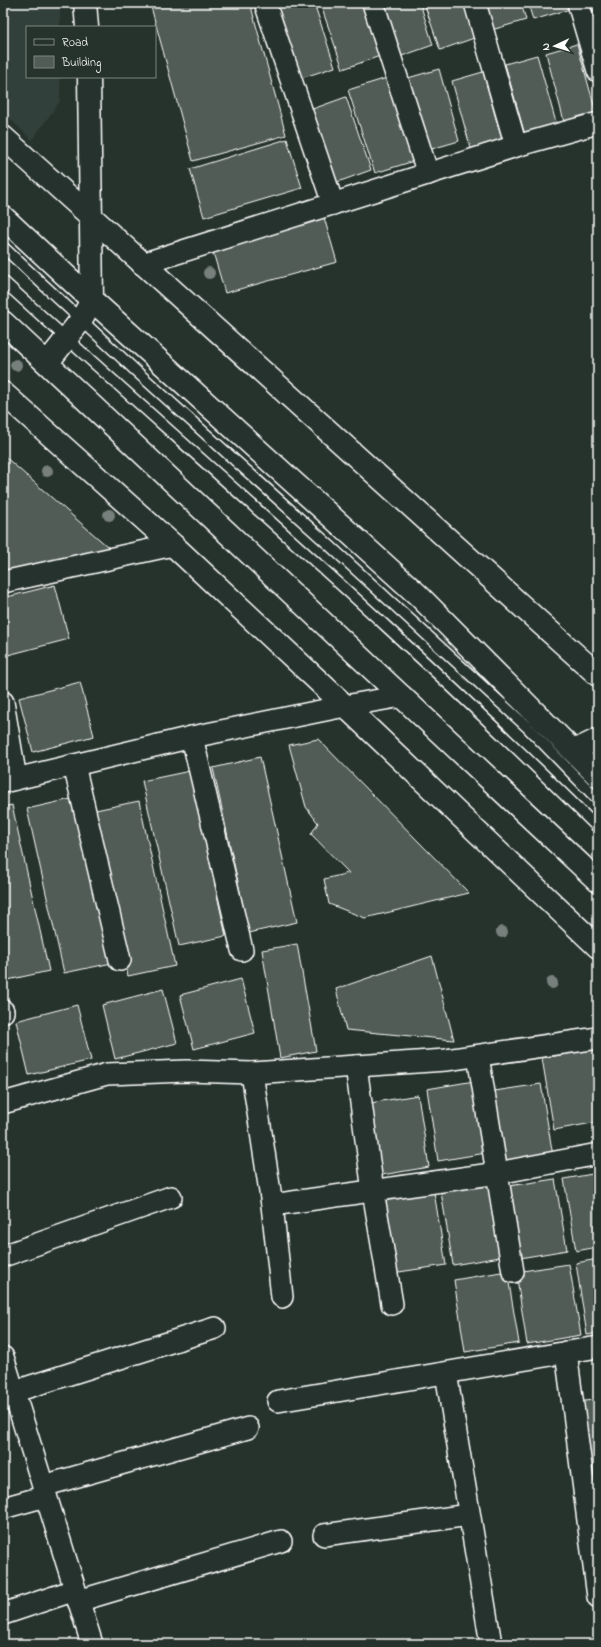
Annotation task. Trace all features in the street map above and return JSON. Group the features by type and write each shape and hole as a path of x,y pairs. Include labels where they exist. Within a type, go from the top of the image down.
{"street":[{"path":"85,3 87,26"},
{"path":"265,3 333,204"},
{"path":"373,3 428,174"},
{"path":"475,3 516,146"},
{"path":"578,3 598,71"},
{"path":"48,362 82,320 92,300 89,78"},
{"path":"142,264 516,146 598,123"},
{"path":"3,137 598,675"},
{"path":"3,217 92,300 418,594 598,776"},
{"path":"3,322 48,362 598,881"},
{"path":"3,393 173,545 345,706 598,947"},
{"path":"3,582 173,545"},
{"path":"3,702 10,781 192,737 402,696"},
{"path":"192,737 242,950"},
{"path":"573,752 598,739"},
{"path":"74,765 120,960"},
{"path":"3,1103 107,1074 186,1071 252,1073 446,1060 598,1038"},
{"path":"478,1056 513,1272"},
{"path":"356,1066 373,1191 392,1304"},
{"path":"252,1073 272,1205 282,1297"},
{"path":"272,1205 498,1173 598,1154"},
{"path":"3,1256 171,1197"},
{"path":"8,1394 215,1328"},
{"path":"278,1401 598,1347"},
{"path":"566,1352 598,1597"},
{"path":"3,1357 8,1394 45,1491 92,1644"},
{"path":"446,1373 491,1644"},
{"path":"3,1508 45,1491 248,1428"},
{"path":"324,1535 469,1515"},
{"path":"3,1614 281,1541"}],"lane":[{"path":"3,247 522,722 598,800"},
{"path":"3,282 378,619 598,828"}],"shaded area":[{"path":"3,3 60,3 60,26 26,26 26,78 60,78 60,101 32,140 3,112"}],"building":[{"path":"150,3 250,3 286,135 193,161"},
{"path":"271,3 314,3 335,67 298,79"},
{"path":"320,3 363,3 380,56 343,69"},
{"path":"377,3 420,3 433,45 396,58"},
{"path":"424,3 466,3 477,37 440,50"},
{"path":"480,3 521,3 526,20 488,31"},
{"path":"528,3 569,3 570,9 533,20"},
{"path":"589,3 598,3 598,9 592,11"},
{"path":"577,44 597,116 565,125 546,53"},
{"path":"537,55 557,126 525,135 505,64"},
{"path":"439,69 459,141 428,150 408,78"},
{"path":"483,72 503,144 472,153 452,81"},
{"path":"387,78 414,161 375,173 348,90"},
{"path":"346,97 371,170 332,184 307,111"},
{"path":"287,139 302,188 204,217 190,169"},
{"path":"323,214 337,262 225,293 211,245"},
{"path":"3,455 115,553 3,571"},
{"path":"55,585 69,639 8,655 3,636 3,598"},
{"path":"80,682 94,736 33,752 19,698"},
{"path":"318,739 469,893 365,918 329,904 324,879 349,873 311,834 318,823 306,807 289,745"},
{"path":"260,757 297,922 249,933 213,768"},
{"path":"190,771 226,936 179,946 142,781"},
{"path":"75,798 112,963 64,973 27,809"},
{"path":"139,801 175,966 128,976 91,811"},
{"path":"12,805 49,971 3,981 3,807"},
{"path":"297,944 316,1051 280,1058 262,950"},
{"path":"432,956 454,1040 346,1030 336,989"},
{"path":"241,979 255,1033 194,1049 180,995"},
{"path":"163,989 177,1043 115,1059 102,1005"},
{"path":"77,1005 91,1060 29,1075 16,1021"},
{"path":"596,1049 598,1061 598,1122 554,1130 542,1058"},
{"path":"480,1080 492,1152 438,1161 427,1089"},
{"path":"541,1084 553,1156 499,1164 488,1092"},
{"path":"418,1095 429,1167 376,1176 364,1104"},
{"path":"598,1173 598,1247 576,1251 564,1179"},
{"path":"555,1179 567,1250 514,1259 502,1187"},
{"path":"494,1184 506,1256 453,1265 441,1192"},
{"path":"434,1192 446,1265 392,1273 381,1201"},
{"path":"598,1259 598,1333 587,1335 576,1263"},
{"path":"569,1264 581,1335 527,1344 516,1272"},
{"path":"507,1271 519,1343 465,1352 454,1280"},
{"path":"598,1399 598,1473 591,1474 579,1402"}]}
